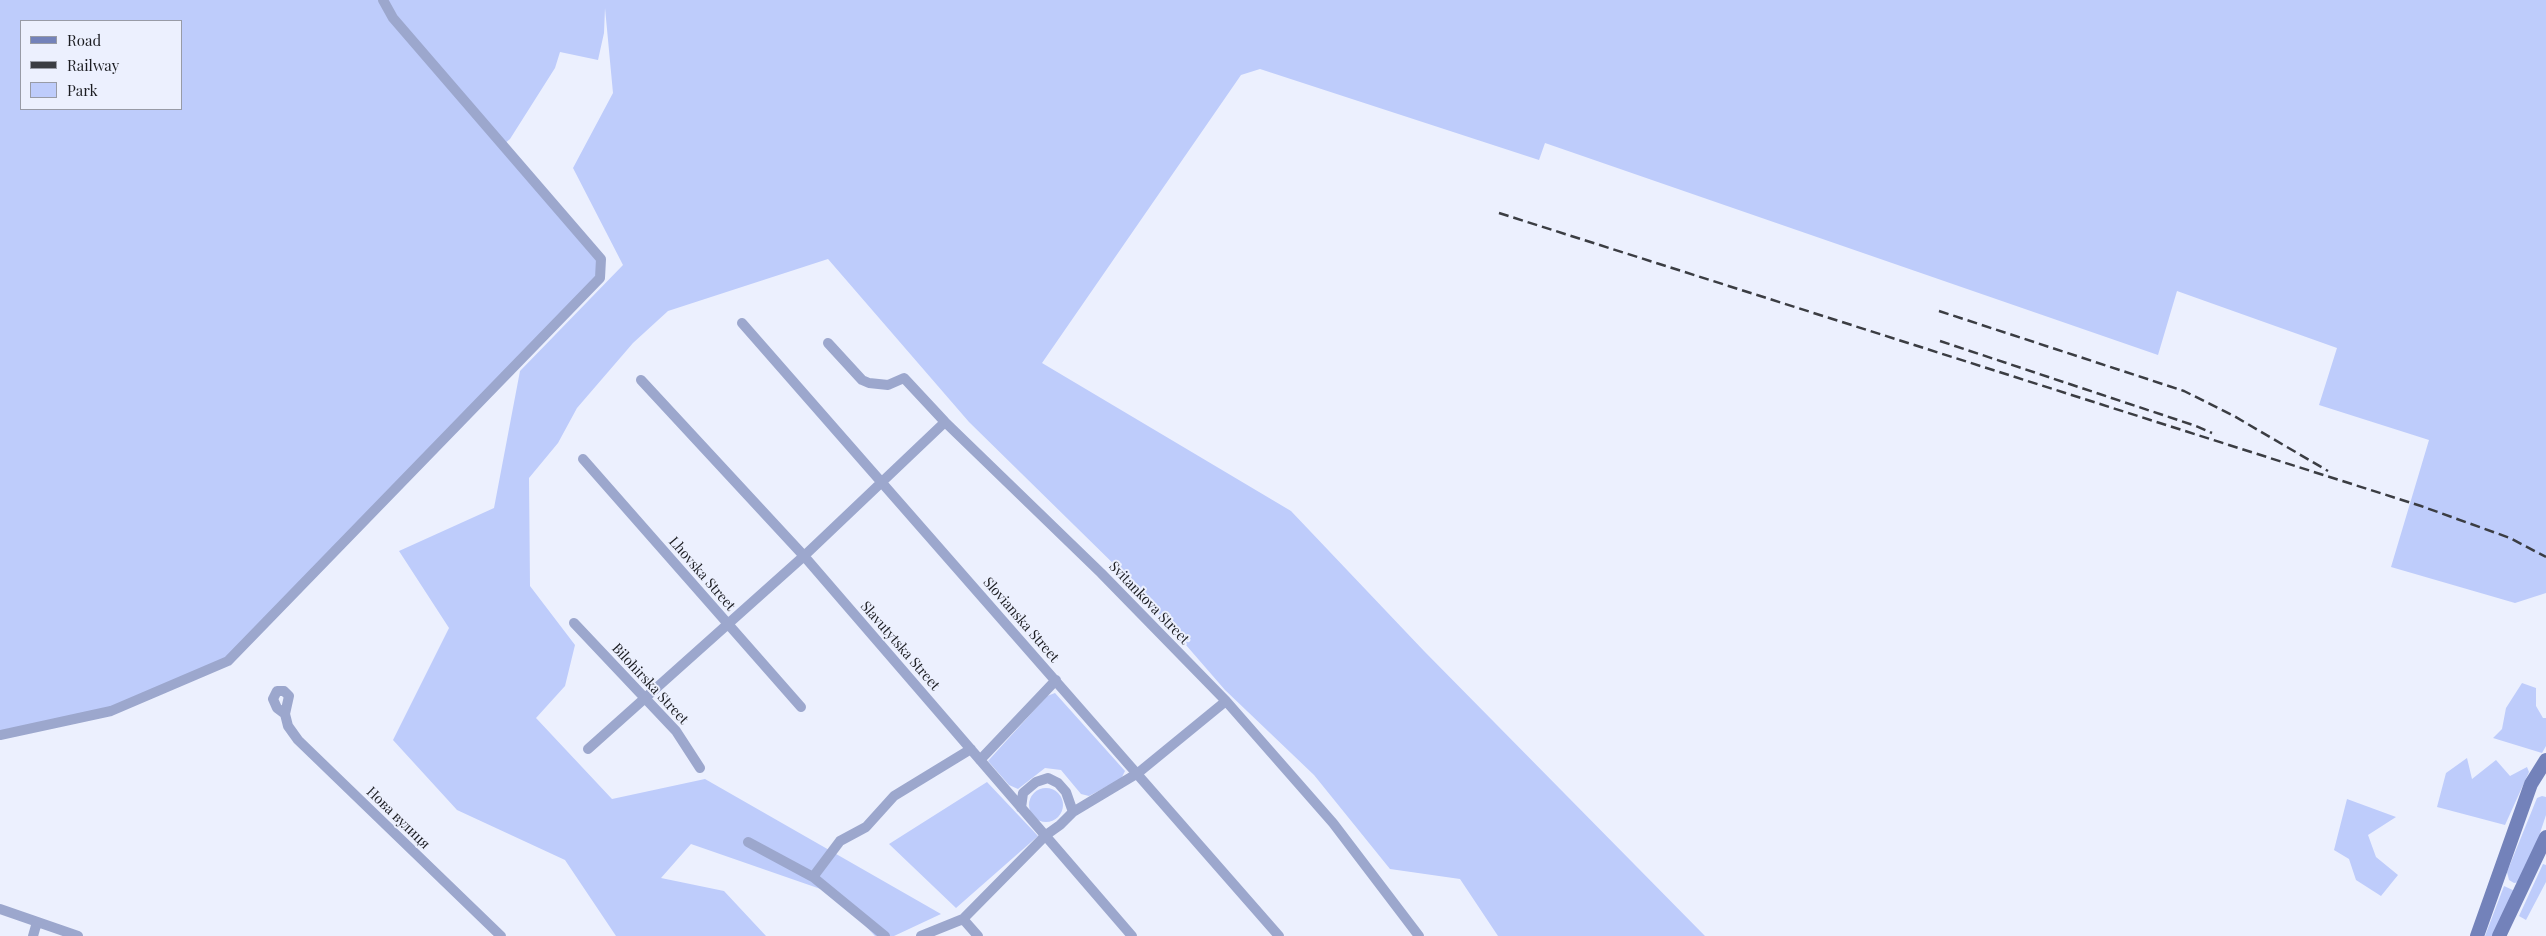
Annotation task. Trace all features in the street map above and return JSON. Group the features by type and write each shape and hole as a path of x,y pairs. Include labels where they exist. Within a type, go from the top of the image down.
{"main road":[{"path":"2477,936 2531,784 2546,760"},
{"path":"2500,936 2546,837"}],"street":[{"path":"0,735 111,711 228,661 600,278 601,259 393,18 384,0"},
{"name":"Slovianska Street","path":"742,323 1279,936"},
{"name":"Svitankova Street","path":"828,343 862,380 869,383 888,384 904,378 945,422 1058,530 1226,701 1333,823 1420,936"},
{"name":"Slavutytska Street","path":"640,380 804,556 1132,936"},
{"path":"588,749 804,556 945,422"},
{"name":"Lhovska Street","path":"583,459 801,707"},
{"name":"Bilohirska Street","path":"574,623 676,731 700,768"},
{"path":"980,760 1056,680"},
{"path":"921,936 963,919 1046,835 1073,812 1138,774 1226,701"},
{"name":"Нова вулиця","path":"285,714 288,726 298,740 501,936"},
{"path":"813,877 840,840 866,827 894,796 971,749"},
{"path":"1021,808 1024,793 1036,782 1048,778 1058,783 1066,792 1073,812"},
{"path":"748,842 813,877 885,936"},
{"path":"0,909 78,936"},
{"path":"963,919 978,936"},
{"path":"34,936 37,922"}],"green space":[{"path":"0,0 381,0 598,259 597,275 225,658 111,707 0,731"},
{"path":"386,0 2546,0 2546,593 2515,603 2391,567 2429,440 2319,405 2337,348 2177,291 2158,355 1545,143 1539,160 1260,69 1241,75 1042,363 1291,511 1424,651 1705,936 1498,936 1460,879 1390,869 1314,775 1225,690 1127,577 969,422 828,259 668,311 633,343 577,408 558,443 529,478 530,586 575,645 565,686 536,718 612,799 705,779 941,914 894,936 875,936 835,894 691,844 661,878 724,891 766,936 616,936 565,860 457,810 393,740 449,628 399,551 494,508 520,371 623,265 573,168 613,93 605,8 604,33 598,60 560,52 555,68 510,139 504,144 393,16"},
{"path":"2522,683 2536,688 2536,706 2543,718 2546,718 2546,746 2542,753 2493,738 2502,729 2506,708"},
{"path":"1055,693 1125,771 1121,779 1089,796 1081,794 1061,770 1045,768 1018,789 1009,785 988,761 1047,696"},
{"path":"2467,758 2472,779 2496,760 2510,776 2527,767 2529,772 2505,825 2437,807 2446,773"},
{"path":"987,782 1038,836 956,908 889,844"},
{"path":"1046,788 1058,793 1063,805 1058,817 1046,822 1034,817 1029,805 1034,793"},
{"path":"2546,797 2546,815 2531,860 2520,882 2514,883 2509,880 2507,872 2537,798"},
{"path":"2347,799 2396,817 2368,835 2376,857 2398,875 2381,896 2356,880 2349,859 2334,850"},
{"path":"2543,864 2546,865 2546,882 2526,920 2519,916"},
{"path":"2504,886 2517,892 2494,936 2485,936"}],"railway":[{"path":"1499,213 2421,506 2510,538 2546,557"},
{"path":"1939,311 2184,391 2234,416 2328,471"},
{"path":"1940,341 2196,426 2212,433"}]}
